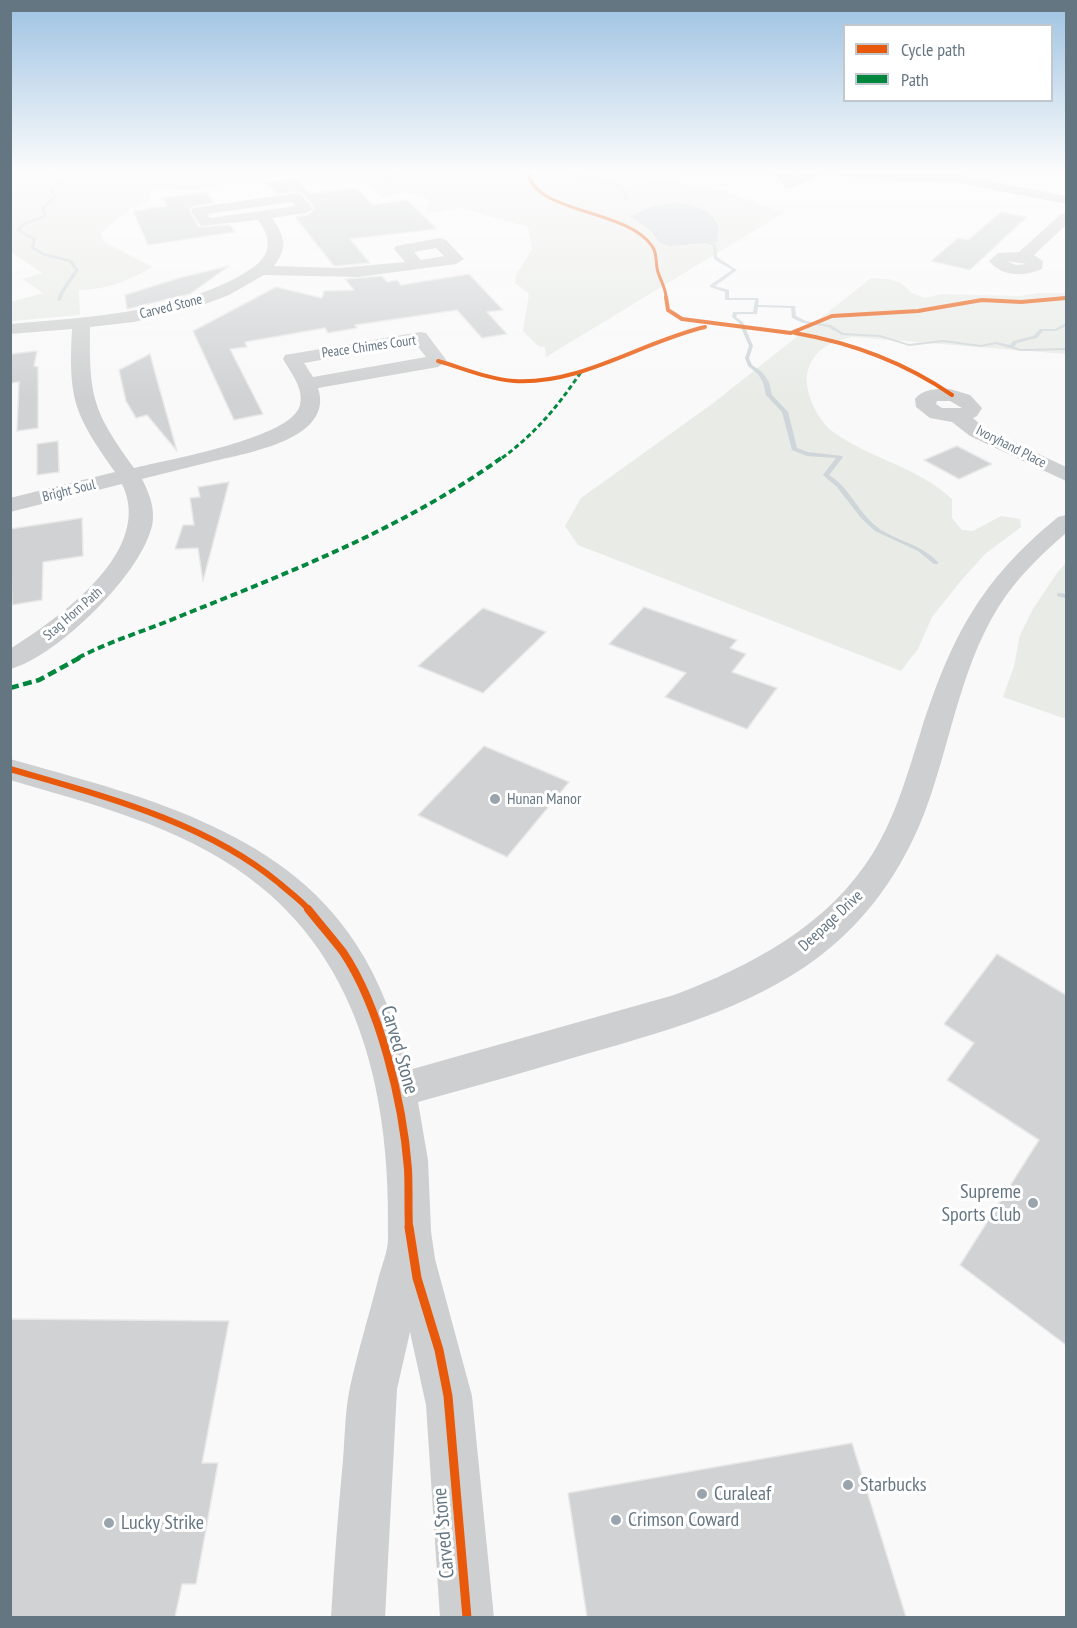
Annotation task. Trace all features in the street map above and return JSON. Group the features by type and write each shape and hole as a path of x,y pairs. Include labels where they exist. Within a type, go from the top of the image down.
{"street":[{"name":"Carved Stone","path":"10,329 151,313 193,303 222,292 261,270 276,247"},
{"path":"1023,257 1041,247"},
{"path":"261,270 328,275 371,272 417,265"},
{"name":"Stag Horn Path","path":"10,662 71,619 98,594 132,547 140,513 138,495 96,431 89,414 79,377 81,322"},
{"name":"Peace Chimes Court","path":"128,477 266,441 283,434 303,420 308,411 310,393 292,359 420,337 438,361 306,384"},
{"name":"Ivoryhand Place","path":"958,416 978,432 1066,475"},
{"name":"Bright Soul","path":"10,505 128,477"},
{"name":"Deepage Drive","path":"396,1091 685,1009 758,976 805,949 859,898 895,846 960,663 973,632 992,598 1014,569 1066,522"},
{"name":"Carved Stone","path":"10,769 165,816 207,834 249,858 289,890 321,923 344,954 365,993 382,1037 396,1091 407,1161 410,1242 447,1387 465,1569 467,1617"},
{"name":"Carved Stone","path":"358,1617 360,1557 373,1389 410,1242"}],"shaded area":[{"path":"11,247 114,247 153,267 118,283 79,290 80,315 11,321 11,302 43,293 22,279 42,273 11,252"},
{"path":"532,247 727,247 546,357 545,347 538,346 523,331 529,294 515,283 516,275"},
{"path":"871,278 889,279 901,283 912,293 925,298 941,294 1020,296 1037,293 1066,293 1066,354 853,337 825,347 811,362 807,386 816,412 826,426 847,441 939,488 952,499 952,518 962,530 973,531 1001,516 1020,519 1021,527 985,554 932,617 918,649 901,671 578,545 565,526 581,498 712,404"},
{"path":"1066,563 1066,719 1003,697 1014,666 1020,635 1033,609"}],"building":[{"path":"319,247 357,247 370,263 334,266"},
{"path":"947,247 995,247 970,270 931,261"},
{"path":"229,266 190,294 127,309 125,295 179,278"},
{"path":"469,274 503,310 487,312 507,334 482,338 457,310 355,325 357,328 328,333 325,328 245,342 247,347 230,349 263,414 234,420 193,331 276,287 322,298 324,291 354,290 345,279 382,276 387,282 397,280 401,285"},
{"path":"37,351 34,366 38,367 38,428 17,431 19,382 10,383 10,354"},
{"path":"150,354 177,451 147,415 136,418 126,401 119,370"},
{"path":"58,441 59,472 37,475 37,444"},
{"path":"957,446 992,464 959,479 924,460"},
{"path":"229,482 203,581 198,548 175,549 183,525 194,525 190,498 200,497 198,487"},
{"path":"82,518 83,556 43,562 42,600 12,605 10,529"},
{"path":"644,607 737,640 730,648 746,654 732,672 777,688 747,729 665,697 686,673 609,644"},
{"path":"483,608 546,632 483,693 418,666"},
{"name":"Hunan Manor","path":"484,746 569,782 507,857 418,815"},
{"name":"Supreme Sports Club","path":"997,954 1066,995 1066,1345 960,1265 1039,1140 947,1080 974,1043 944,1024"},
{"name":"Lucky Strike","path":"10,1319 229,1321 202,1463 218,1463 196,1584 182,1584 175,1617 10,1617"},
{"path":"852,1443 906,1617 587,1617 568,1493"}],"waterway":[{"path":"32,247 43,254 71,261 77,270 59,300"},
{"path":"715,247 715,258 735,270 712,286 727,291 727,299 757,299 755,313 735,313 734,317 741,322 751,346 747,358 750,366 760,373 766,382 769,395 785,412 794,449 807,454 840,457 826,475 845,491 863,517 877,530 920,550 936,563"},
{"path":"757,306 793,307 794,317 805,322 829,326 842,334 880,336 909,345 943,341 981,346 996,343 1020,350 1066,349"},
{"path":"1011,347 1015,342 1035,337 1042,330 1056,330 1066,324"},
{"path":"1059,595 1066,596"}],"marked path":[{"path":"10,688 39,680 105,644 182,616 349,545 415,512 470,481 528,439 554,412 581,372"}],"cycle path":[{"path":"653,247 656,267 665,287 668,310 682,319 791,333 806,329 816,321 832,316 918,311 982,300 1021,302 1066,298"},
{"path":"438,361 505,380 540,381 588,369 657,341 705,327"},
{"path":"795,333 837,341 878,354 916,372 952,395"},
{"path":"10,769 147,812 206,837 259,867 305,905 344,954 374,1015 401,1116 408,1170 409,1231 413,1259 439,1350 448,1396 467,1618"}],"place":[{"name":"Hunan Manor","path":"495,799"},
{"name":"Supreme Sports Club","path":"1033,1203"},
{"name":"Starbucks","path":"848,1485"},
{"name":"Curaleaf","path":"702,1494"},
{"name":"Crimson Coward","path":"616,1520"},
{"name":"Lucky Strike","path":"109,1523"}]}
